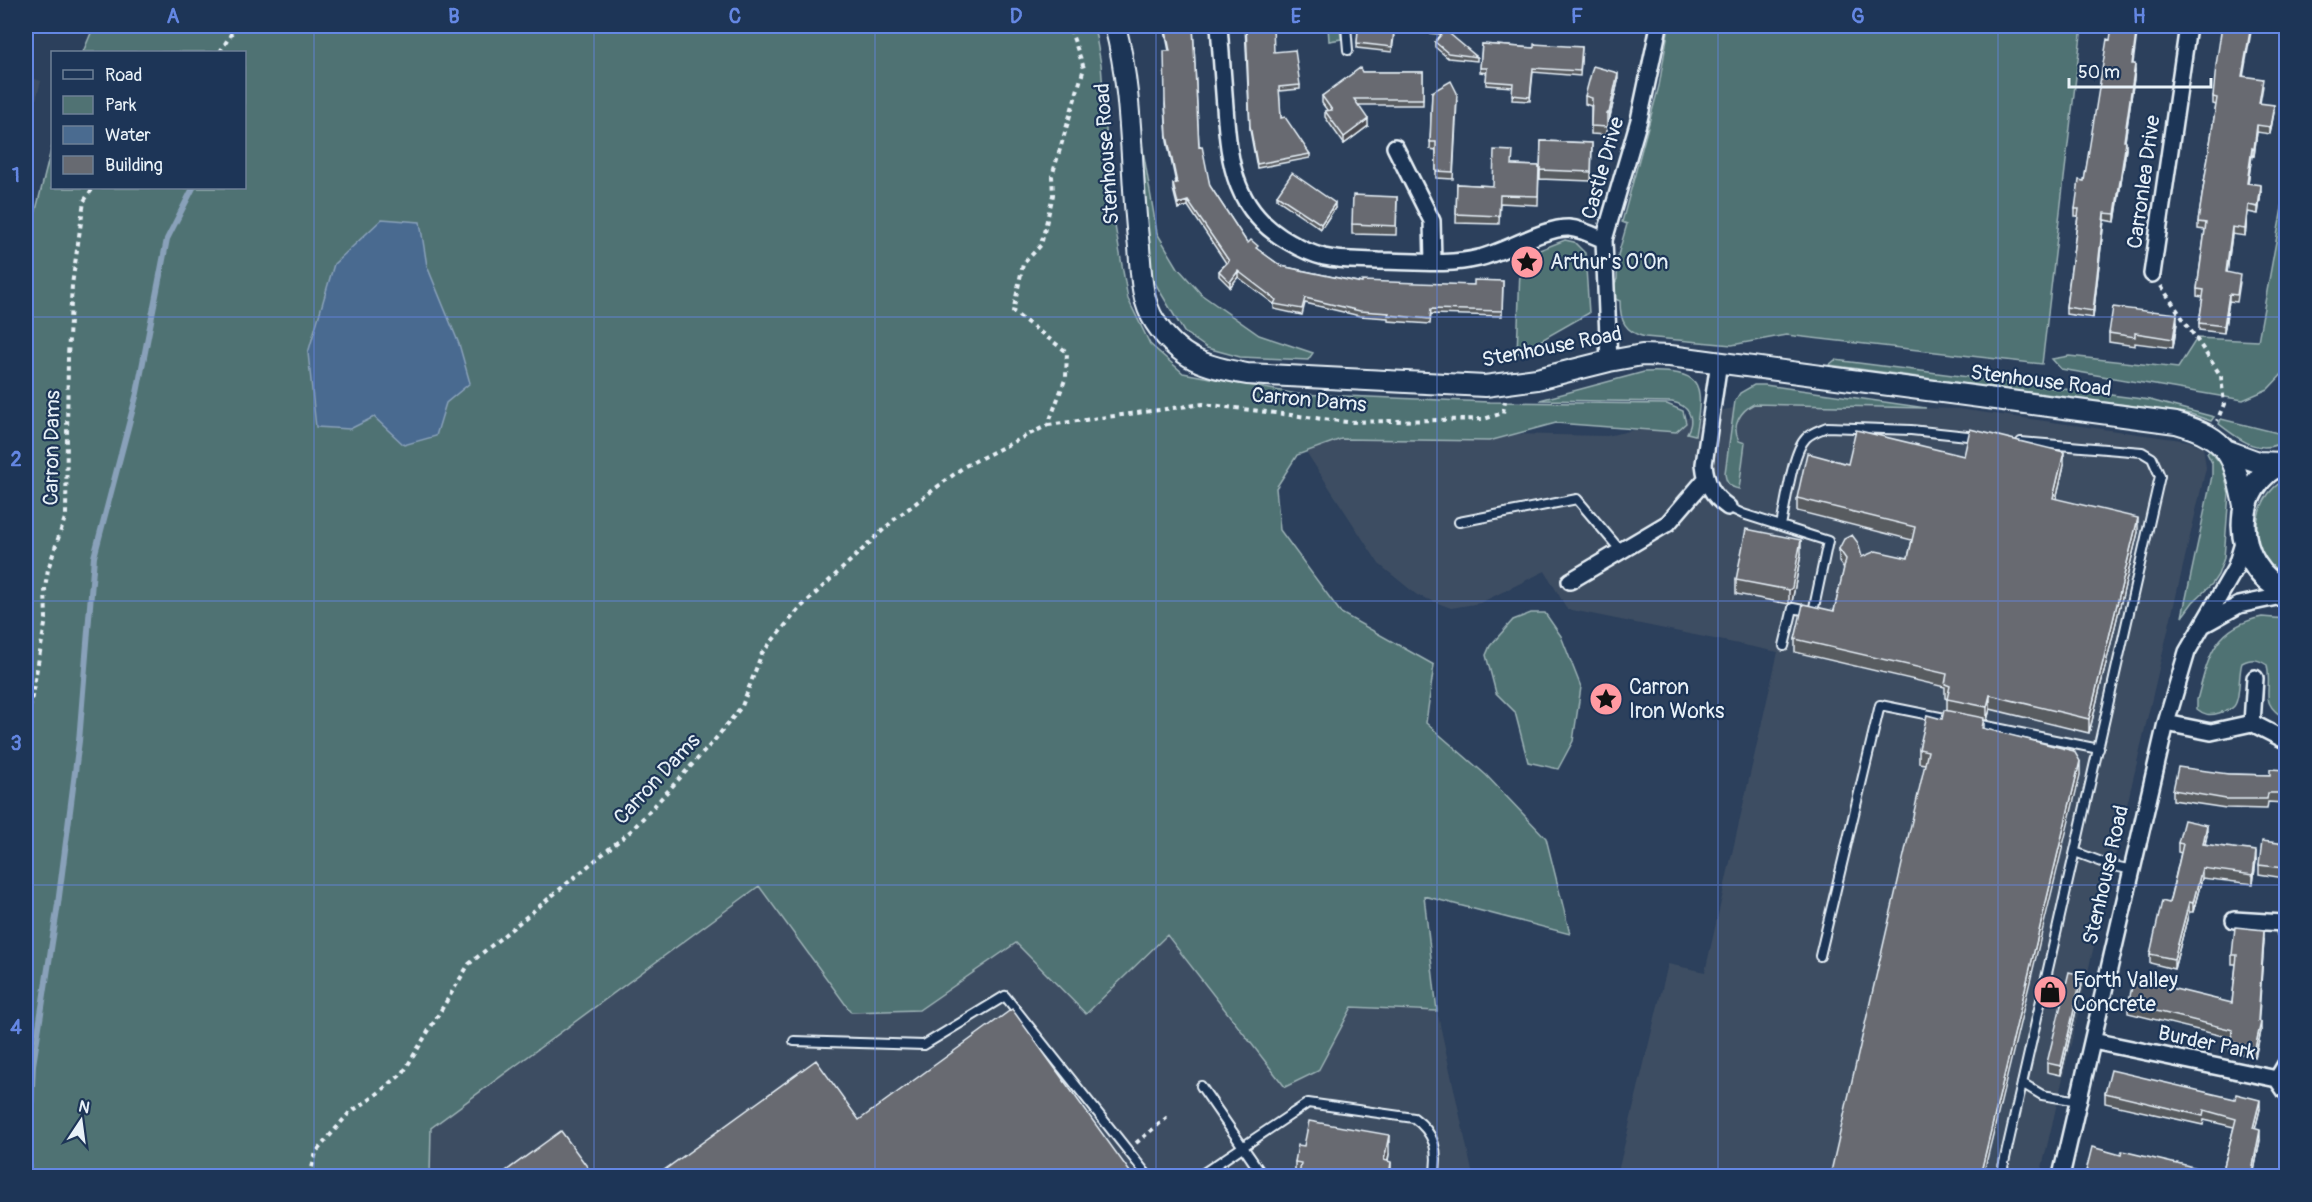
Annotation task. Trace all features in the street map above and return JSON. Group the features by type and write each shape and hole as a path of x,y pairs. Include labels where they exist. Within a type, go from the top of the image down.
{"main road":[{"path":"2284,462 2265,474 2252,490 2242,525 2248,555 2256,568 2286,593"}],"street":[{"name":"Stenhouse Road","path":"1115,26 1123,56 1144,293 1154,321 1187,356 1212,368 1247,374 1485,386 1537,379 1642,355 1670,356 2176,423 2210,435 2228,451 2258,462 2284,462"},
{"path":"1219,26 1227,139 1231,166 1238,186 1250,209 1266,227 1305,251 1325,257 1433,262 1479,258 1567,228 1577,229 1604,240"},
{"name":"Castle Drive","path":"1609,361 1604,240 1639,120 1659,26"},
{"name":"Carronlea Drive","path":"2152,274 2188,26"},
{"path":"1395,147 1432,221 1433,262"},
{"path":"1719,362 1704,464 1705,480 1712,493 1728,507"},
{"name":"Stenhouse Road","path":"2228,451 2236,467 2245,510"},
{"path":"1570,581 1668,523 1705,480"},
{"name":"Stenhouse Road","path":"2061,1176 2166,723 2187,652 2235,569 2244,540"},
{"name":"Stenhouse Road","path":"2203,625 2238,605 2286,593"},
{"path":"2252,723 2255,678"},
{"path":"2166,723 2211,732 2252,723 2283,740"},
{"path":"2234,920 2285,924"},
{"name":"Burder Park","path":"2093,1041 2282,1085 2286,1064"}],"lane":[{"path":"1346,26 1348,50"},
{"path":"1781,525 1798,451 1806,439 1815,432 1827,427 1911,430 1988,438"},
{"path":"2001,1176 2160,476 2152,458 2142,452 2010,441"},
{"path":"1459,522 1577,499 1621,551"},
{"path":"1728,507 1828,541 1813,612 1793,608 1784,646"},
{"path":"1820,956 1880,705 1960,721"},
{"path":"1972,723 2099,749"},
{"path":"2075,852 2110,865 2132,870"},
{"path":"794,1041 924,1045 1005,996 1148,1176"},
{"path":"2022,1083 2042,1095 2079,1101"},
{"path":"1201,1086 1263,1176"},
{"path":"1199,1176 1308,1103 1414,1118 1425,1126 1434,1138 1437,1163 1434,1176"}],"path":[{"path":"221,51 236,26"},
{"path":"1048,425 1066,377 1067,352 1013,312 1023,264 1041,245 1053,195 1052,176 1084,68 1069,26"},
{"name":"Carron Dams","path":"26,744 30,707 46,619 45,588 48,569 66,515 68,356 72,285 84,201 92,189"},
{"path":"2152,274 2221,376 2224,404 2210,435"},
{"name":"Carron Dams","path":"310,1176 316,1152 349,1113 403,1073 469,964 632,830 713,742 742,706 762,653 799,609 896,518 964,466 1048,425 1203,405 1347,422 1484,420 1503,413 1506,397"},
{"path":"1127,1150 1170,1115"}],"shaded area":[{"path":"26,76 41,81 26,138"},
{"path":"1751,404 1958,409 2188,441 2203,447 2206,468 2040,1176 1617,1176 1668,964 1705,972 1778,652 1567,609 1545,571 1480,603 1451,608 1417,595 1379,564 1292,430 1607,436"},
{"path":"759,886 851,1012 919,1010 1016,943 1086,1013 1166,935 1285,1087 1318,1071 1352,1007 1437,1011 1473,1176 430,1176 431,1128"}],"green space":[{"path":"94,26 1094,26 1101,64 1112,209 1128,299 1150,344 1183,373 1297,394 1489,402 1667,404 1683,411 1686,423 1676,432 1556,423 1489,441 1341,439 1297,455 1276,488 1280,530 1341,613 1434,665 1426,723 1486,775 1546,838 1570,934 1424,896 1437,1011 1352,1007 1318,1071 1285,1087 1167,935 1086,1014 1016,943 919,1010 851,1012 759,886 431,1128 430,1176 26,1176 26,250 51,150 51,189 246,189 246,51 83,51"},
{"path":"1328,26 1340,26 1341,39 1329,41"},
{"path":"1669,26 2082,26 2042,364 1786,335 1732,345 1645,337 1628,329 1621,314 1620,301 1613,298 1618,255 1627,224 1622,222 1659,86"},
{"path":"1135,102 1157,233 1178,268 1202,295 1259,335 1313,353 1308,360 1240,357 1207,348 1184,332 1152,278"},
{"path":"2286,186 2286,370 2268,389 2243,400 2061,369 2052,359 2069,356 2178,368 2197,338 2258,341"},
{"path":"1565,240 1574,242 1585,253 1589,313 1517,354 1520,268 1534,262 1532,253"},
{"path":"1835,360 2150,400 2214,417 2211,421 2191,414 2165,410 1829,365"},
{"path":"1644,372 1678,373 1695,382 1699,391 1699,402 1695,435 1687,433 1691,422 1689,413 1682,406 1672,402 1540,400"},
{"path":"1754,385 1926,408 1754,404 1738,419 1736,430 1739,441 1745,443 1739,489 1729,484 1725,473 1735,401 1740,393"},
{"path":"2221,419 2286,435 2286,440 2277,445 2259,447 2235,436 2219,424"},
{"path":"2210,451 2222,465 2229,493 2224,558 2212,584 2193,602 2182,617 2212,476 2212,463 2207,453"},
{"path":"2286,479 2286,577 2273,568 2264,557 2258,543 2257,528 2259,514 2265,500 2274,488"},
{"path":"1531,613 1545,613 1561,636 1581,687 1573,741 1558,769 1528,762 1515,712 1496,693 1486,655 1490,646 1513,620"},
{"path":"2262,617 2286,619 2286,719 2277,713 2269,702 2267,665 2255,660 2242,663 2237,700 2232,708 2213,714 2197,709 2197,700 2205,671 2215,647 2233,628"}],"water":[{"path":"382,219 420,222 427,266 459,344 470,383 446,403 436,436 404,445 374,417 350,429 316,427 308,353 334,264"}],"building":[{"path":"1165,26 1193,26 1199,147 1202,146 1210,186 1248,243 1251,240 1258,246 1256,248 1281,266 1362,283 1362,281 1474,285 1474,280 1503,281 1502,311 1431,309 1430,319 1360,311 1305,298 1302,309 1274,304 1276,300 1238,271 1230,282 1219,271 1229,261 1188,201 1178,204 1173,184 1177,183 1167,136 1164,51 1170,51"},
{"path":"1246,26 1273,26 1274,52 1295,50 1300,85 1279,87 1281,118 1285,117 1310,154 1257,164 1250,126"},
{"path":"1395,26 1443,26 1443,29"},
{"path":"2112,26 2137,26 2132,64 2135,64 2115,214 2104,213 2093,311 2066,307 2079,209 2075,209 2079,180 2084,181 2107,39 2110,40"},
{"path":"2222,26 2251,26 2242,76 2263,79 2259,103 2274,105 2270,127 2257,125 2254,149 2252,148 2247,183 2261,185 2258,207 2248,205 2245,229 2232,227 2226,272 2240,275 2237,295 2229,294 2224,326 2199,323 2204,290 2197,289 2206,223 2198,222 2217,98 2213,97"},
{"path":"1358,29 1394,31 1392,47 1357,43"},
{"path":"1445,30 1477,57 1448,53 1435,42"},
{"path":"1482,44 1534,48 1534,44 1582,47 1580,71 1533,68 1530,97 1512,95 1513,83 1486,81 1487,68 1480,68"},
{"path":"1593,66 1618,73 1609,113 1607,113 1607,127 1591,126 1592,98 1585,96"},
{"path":"1360,68 1362,72 1423,72 1423,99 1354,99 1368,119 1344,137 1325,111 1332,110 1322,96"},
{"path":"1451,81 1457,93 1453,172 1436,171 1436,142 1430,142 1432,92"},
{"path":"1541,141 1592,143 1591,172 1540,170"},
{"path":"1494,150 1513,151 1512,165 1539,166 1538,196 1500,195 1499,216 1456,214 1457,184 1493,186"},
{"path":"1292,173 1335,203 1321,224 1277,195"},
{"path":"1353,195 1397,197 1396,226 1352,224"},
{"path":"2113,307 2177,314 2173,339 2135,333 2135,337 2109,333"},
{"path":"1970,429 2064,452 2053,498 2138,518 2089,719 1990,695 1987,707 1947,699 1950,686 1945,684 1947,674 1795,639 1803,604 1834,611 1846,559 1839,549 1844,539 1852,535 1858,543 1862,557 1876,551 1908,558 1915,527 1797,498 1807,453 1848,464 1856,430 1964,456"},
{"path":"1746,529 1801,540 1792,588 1789,590 1736,580"},
{"path":"1944,710 1984,718 1982,728 2074,751 2080,761 1980,1176 1830,1176 1928,751 1919,749 1927,715 1942,719"},
{"path":"2178,767 2228,774 2270,775 2270,769 2286,770 2286,793 2268,793 2267,799 2226,799 2173,790"},
{"path":"2184,820 2207,825 2203,844 2256,851 2253,875 2202,868 2193,903 2189,902 2174,959 2150,954 2162,901 2169,903 2183,844 2178,843"},
{"path":"2262,841 2286,844 2284,868 2259,865"},
{"path":"2235,927 2264,930 2258,1021 2261,1022 2255,1048 2230,1042 2233,1030 2128,1004 2134,979 2232,1003 2237,955 2232,955"},
{"path":"2069,972 2082,975 2061,1066 2047,1063"},
{"path":"1012,1009 1133,1176 667,1176 663,1171 816,1060 859,1120"},
{"path":"2111,1070 2235,1099 2236,1094 2260,1100 2253,1128 2260,1130 2251,1176 2124,1176 2111,1173 2109,1176 2086,1171 2092,1147 2121,1155 2122,1151 2222,1174 2236,1119 2204,1110 2203,1116 2105,1093"},
{"path":"1309,1121 1389,1135 1384,1160 1391,1162 1389,1176 1299,1176 1301,1163 1295,1162 1298,1145 1304,1146"},
{"path":"561,1131 594,1176 499,1176"}],"waterway":[{"path":"28,1176 33,1065 58,904 79,741 94,557 137,393 167,239 192,189"}],"place":[{"name":"Arthur's O'On","path":"1527,262"},
{"name":"Carron Iron Works","path":"1606,699"},
{"name":"Forth Valley Concrete","path":"2050,992"}]}
